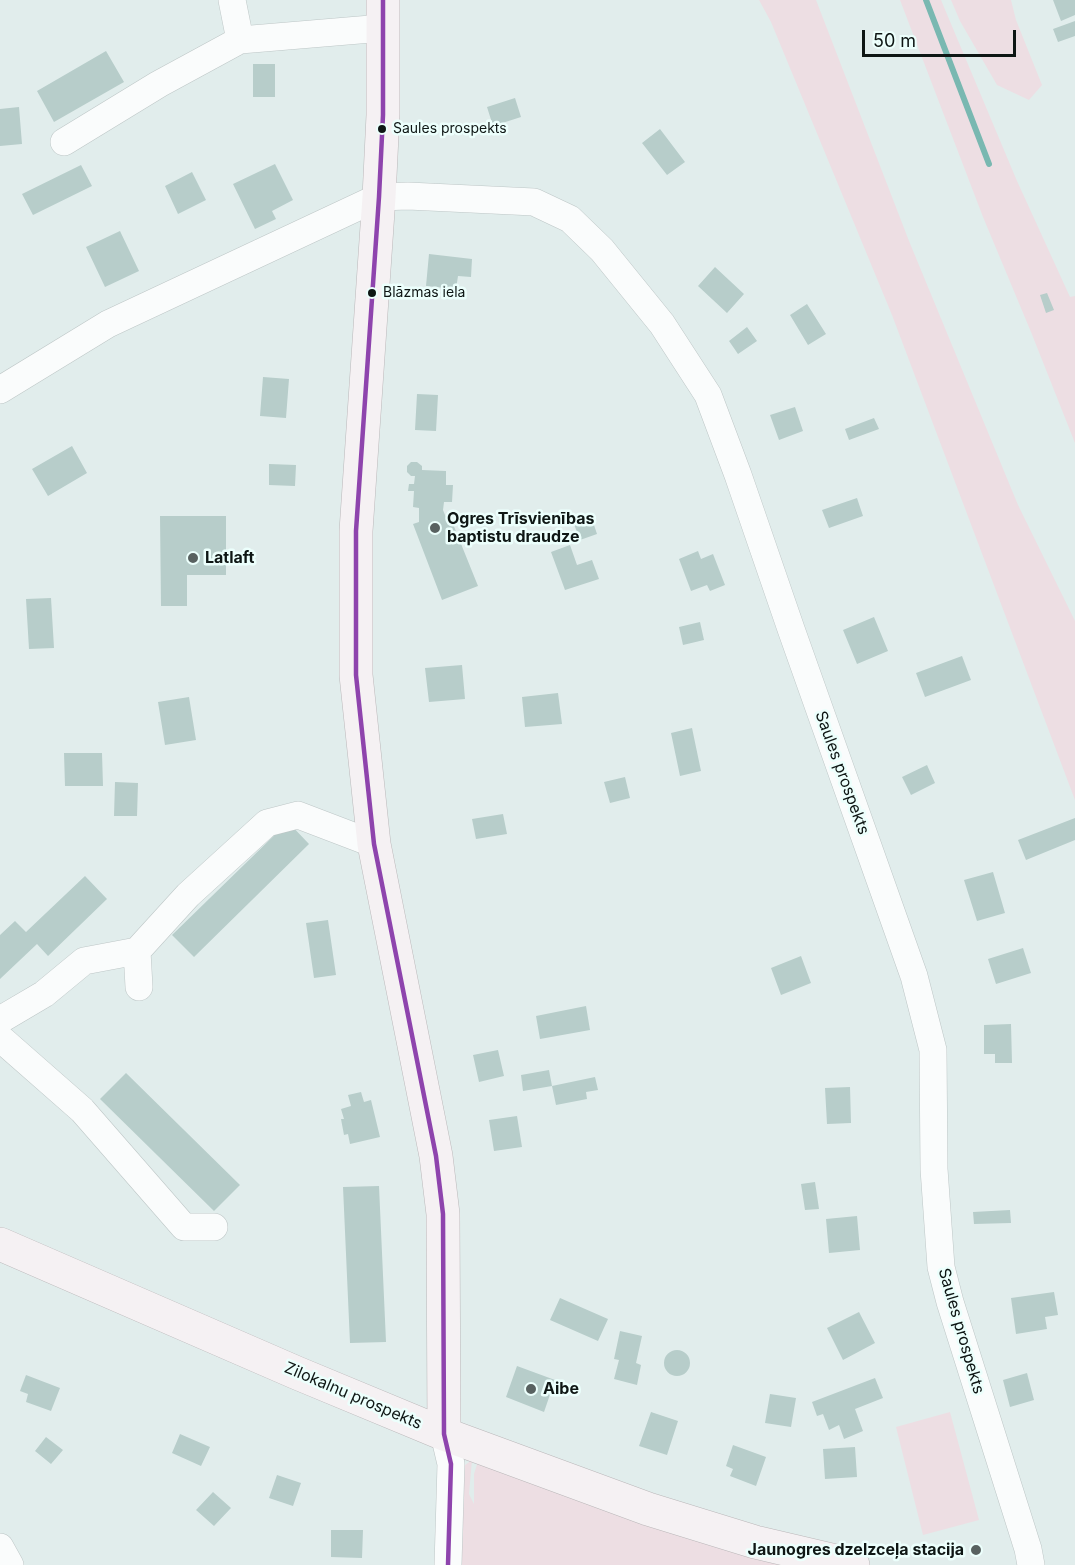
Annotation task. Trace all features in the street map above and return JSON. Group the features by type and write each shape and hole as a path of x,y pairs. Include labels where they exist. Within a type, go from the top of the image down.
{"main road":[{"path":"383,14 379,197 356,531 356,675 374,844 436,1155 443,1214 444,1434"},
{"name":"Zilokalnu prospekts","path":"0,1244 444,1434 648,1509 755,1542 853,1565"}],"street":[{"path":"232,0 240,40"},
{"path":"64,142 159,84 240,40 383,14"},
{"path":"0,390 108,324 379,197"},
{"name":"Saules prospekts","path":"379,197 534,202 570,219 602,250 662,324 708,395 914,976 933,1050 933,1146 941,1267 1028,1548 1031,1565"},
{"path":"0,1020 44,994 84,961 137,951 188,895 267,823 298,815 374,844"},
{"path":"137,951 139,987"},
{"path":"0,1038 82,1110 184,1227 214,1227"},
{"path":"444,1434 451,1464 448,1565"},
{"path":"0,1547 10,1565"}],"shaded area":[{"path":"759,0 816,0 909,241 1018,505 1075,621 1075,800 892,315 771,22"},
{"path":"900,0 941,0 1017,181 1070,297 1075,296 1075,443 983,217"},
{"path":"951,0 1011,0 1016,20 1042,85 1029,100 997,85 960,21"},
{"path":"950,1412 979,1520 923,1535 896,1427"},
{"path":"479,1458 806,1565 460,1565 461,1468 472,1460 469,1494 474,1504 474,1474"}],"building":[{"path":"1053,0 1075,0 1075,15 1061,21"},
{"path":"1075,21 1075,36 1058,42 1053,29"},
{"path":"106,51 124,82 54,122 37,91"},
{"path":"253,64 275,64 275,97 253,97"},
{"path":"515,98 521,117 493,126 487,107"},
{"path":"19,107 22,144 0,146 0,109"},
{"path":"660,129 685,162 667,175 642,143"},
{"path":"275,164 293,200 272,211 276,219 255,229 233,184"},
{"path":"81,165 92,186 33,215 22,194"},
{"path":"192,172 206,200 178,214 165,186"},
{"path":"120,231 139,271 105,287 86,247"},
{"path":"429,254 472,259 471,277 458,276 456,289 426,286"},
{"path":"715,267 744,294 727,313 698,286"},
{"path":"1047,293 1054,310 1046,313 1040,295"},
{"path":"807,304 826,334 808,345 790,315"},
{"path":"747,327 757,341 738,354 729,341"},
{"path":"263,377 289,379 286,418 260,416"},
{"path":"417,394 438,395 436,431 415,430"},
{"path":"795,407 803,431 779,440 770,415"},
{"path":"874,418 879,429 849,440 845,429"},
{"path":"72,446 87,473 48,496 32,469"},
{"name":"Ogres Trīsvienības baptistu draudze","path":"411,462 417,462 422,466 422,470 446,471 446,485 453,485 452,502 444,502 443,510 447,520 451,519 478,586 442,600 413,524 419,522 419,508 413,507 414,491 408,491 409,484 414,484 415,476 407,472 407,466"},
{"path":"269,464 296,465 295,486 269,485"},
{"path":"857,498 863,516 829,528 822,510"},
{"path":"590,513 597,534 580,540 572,519"},
{"name":"Latlaft","path":"160,516 226,516 226,575 187,575 187,606 161,606"},
{"path":"570,545 577,565 592,560 599,579 565,590 551,552"},
{"path":"698,551 701,559 713,554 725,585 710,591 707,585 691,591 679,559"},
{"path":"51,598 54,648 29,649 26,599"},
{"path":"874,617 888,651 857,664 843,630"},
{"path":"700,622 704,640 683,645 679,627"},
{"path":"962,656 971,680 925,697 916,673"},
{"path":"462,665 465,699 429,702 425,668"},
{"path":"558,693 562,724 525,727 522,697"},
{"path":"189,697 196,740 165,745 158,702"},
{"path":"692,728 701,771 680,776 671,733"},
{"path":"64,753 102,753 103,786 65,786"},
{"path":"927,765 935,783 911,795 902,777"},
{"path":"625,777 630,798 610,803 604,782"},
{"path":"115,782 138,783 137,816 114,816"},
{"path":"503,814 507,834 476,839 472,819"},
{"path":"1075,818 1075,840 1026,860 1018,840"},
{"path":"288,822 309,844 194,957 172,935"},
{"path":"993,872 1005,913 977,921 964,880"},
{"path":"85,876 107,899 48,956 37,944 0,979 0,935 15,921 26,932"},
{"path":"328,920 336,975 314,978 306,923"},
{"path":"1023,948 1031,973 996,984 988,959"},
{"path":"801,956 811,983 781,995 771,968"},
{"path":"586,1006 590,1030 540,1039 536,1016"},
{"path":"1011,1024 1012,1063 995,1063 995,1054 984,1054 984,1025"},
{"path":"498,1050 504,1076 479,1082 473,1055"},
{"path":"549,1070 552,1086 523,1091 521,1075"},
{"path":"126,1073 240,1185 214,1211 100,1099"},
{"path":"595,1077 598,1090 586,1092 587,1099 556,1105 552,1086"},
{"path":"850,1087 851,1123 827,1124 825,1088"},
{"path":"361,1092 364,1102 371,1100 380,1137 350,1144 348,1134 344,1135 341,1119 344,1119 341,1109 351,1106 348,1095"},
{"path":"517,1116 522,1147 494,1151 489,1120"},
{"path":"815,1182 819,1209 805,1210 801,1184"},
{"path":"379,1186 386,1342 350,1343 343,1187"},
{"path":"1010,1210 1011,1223 974,1224 973,1212"},
{"path":"857,1216 860,1250 829,1253 826,1219"},
{"path":"1054,1292 1058,1315 1045,1317 1047,1329 1016,1334 1011,1298"},
{"path":"560,1298 608,1319 598,1341 550,1320"},
{"path":"859,1312 875,1343 843,1360 827,1328"},
{"path":"620,1331 642,1336 636,1363 641,1365 637,1385 614,1379 619,1360 614,1359"},
{"path":"677,1350 686,1354 690,1363 686,1372 677,1376 668,1372 664,1363 668,1354"},
{"name":"Aibe","path":"517,1366 555,1380 544,1412 506,1397"},
{"path":"1027,1373 1034,1400 1010,1407 1003,1380"},
{"path":"26,1375 60,1388 51,1411 26,1402 28,1394 20,1391"},
{"path":"875,1378 883,1398 855,1409 863,1431 844,1439 839,1425 829,1430 823,1414 817,1416 812,1402"},
{"path":"770,1394 796,1398 791,1427 765,1423"},
{"path":"651,1412 678,1421 667,1455 639,1446"},
{"path":"180,1434 210,1447 201,1466 172,1453"},
{"path":"46,1437 63,1450 51,1464 35,1451"},
{"path":"733,1445 766,1457 756,1486 730,1476 733,1469 726,1466"},
{"path":"855,1447 857,1477 825,1479 823,1449"},
{"path":"277,1475 301,1483 293,1506 269,1498"},
{"path":"213,1492 231,1508 214,1526 196,1510"},
{"path":"331,1530 363,1530 362,1558 331,1557"}],"waterway":[{"path":"926,0 989,164"}],"transit line":[{"path":"383,0 383,115 379,197 356,531 356,675 374,844 436,1156 443,1214 444,1434 451,1464 448,1565"}],"place":[{"name":"Saules prospekts","path":"382,129"},
{"name":"Blāzmas iela","path":"372,293"},
{"name":"Ogres Trīsvienības baptistu draudze","path":"435,528"},
{"name":"Latlaft","path":"193,558"},
{"name":"Aibe","path":"531,1389"},
{"name":"Jaunogres dzelzceļa stacija","path":"976,1550"}]}
